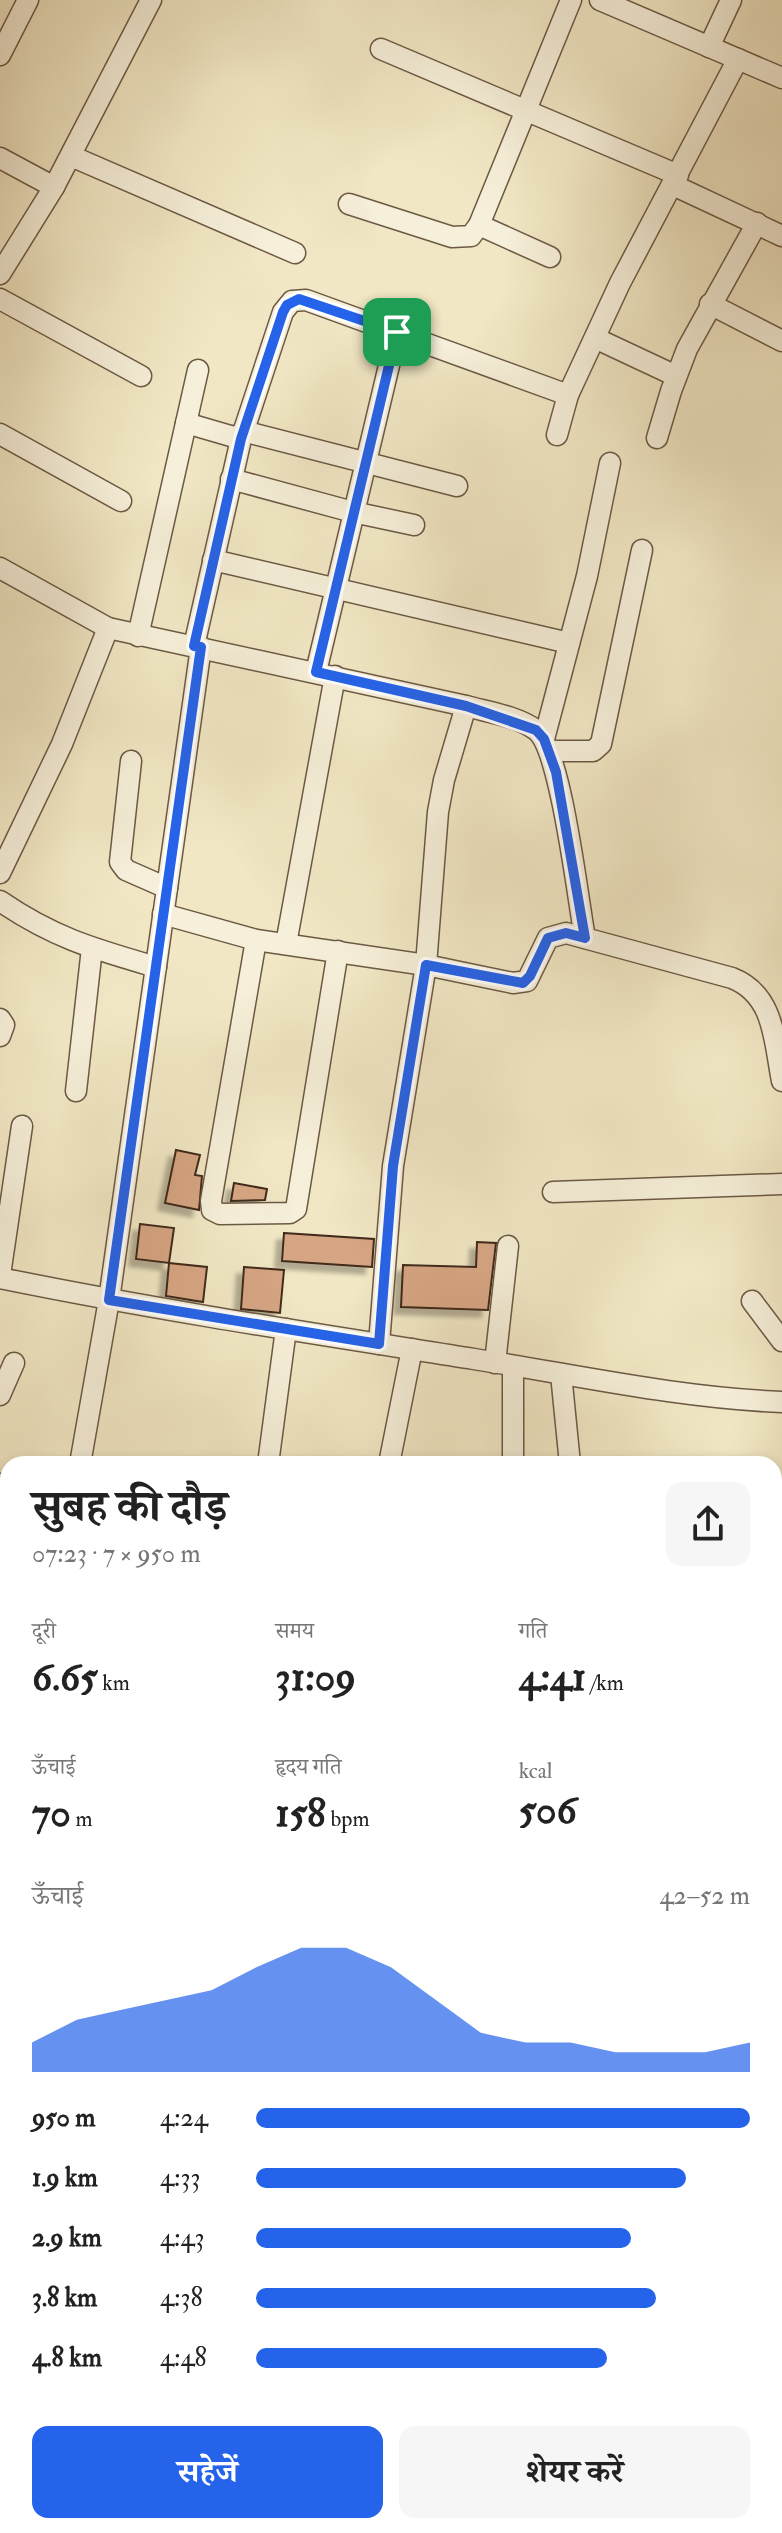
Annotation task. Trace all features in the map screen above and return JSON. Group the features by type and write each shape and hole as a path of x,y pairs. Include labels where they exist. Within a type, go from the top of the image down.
{"street":[{"path":"0,55 28,0"},
{"path":"2,268 54,187 151,0"},
{"path":"349,204 461,239 471,236 479,225 571,0"},
{"path":"600,0 782,78"},
{"path":"709,47 731,0"},
{"path":"381,49 526,110 676,180 782,236"},
{"path":"557,435 568,395 620,283 738,59"},
{"path":"71,156 295,253"},
{"path":"0,158 54,187"},
{"path":"657,438 676,376 710,304 757,223"},
{"path":"479,225 550,257"},
{"path":"0,299 141,376"},
{"path":"81,1456 109,1300 167,888 197,646 242,435 283,312 292,301 306,300 568,395"},
{"path":"710,304 782,341"},
{"path":"286,944 326,674 335,587 397,332"},
{"path":"595,338 676,376"},
{"path":"138,636 198,370"},
{"path":"186,423 366,461 457,486"},
{"path":"0,434 121,501"},
{"path":"547,745 610,463"},
{"path":"231,479 414,525"},
{"path":"547,745 593,751 601,744 642,550"},
{"path":"213,560 569,643"},
{"path":"0,568 108,628 466,706 536,730 547,745 556,772 585,938"},
{"path":"0,873 62,744 108,628"},
{"path":"379,1344 393,1166 426,965 438,812 466,706"},
{"path":"131,761 120,862 131,873 167,888"},
{"path":"0,901 40,926 92,948 156,967"},
{"path":"163,914 256,940 523,983 530,976 548,938 566,933 585,938 732,978 753,989 767,1011 782,1081"},
{"path":"256,940 211,1201 212,1210 220,1214 290,1213 296,1209 338,951"},
{"path":"76,1091 92,948"},
{"path":"0,1019 4,1025 0,1036"},
{"path":"22,1126 0,1277 109,1300 561,1374 722,1397 782,1402"},
{"path":"553,1192 782,1184"},
{"path":"508,1246 504,1364 512,1456"},
{"path":"752,1301 782,1341"},
{"path":"269,1456 286,1329"},
{"path":"391,1456 412,1349"},
{"path":"0,1395 14,1363"},
{"path":"561,1374 569,1456"}],"building":[{"path":"176,1150 200,1155 195,1175 202,1176 199,1210 165,1203"},
{"path":"234,1183 267,1189 265,1200 231,1201"},
{"path":"140,1224 174,1228 169,1263 136,1259"},
{"path":"284,1233 374,1239 372,1267 282,1261"},
{"path":"477,1242 496,1243 488,1310 401,1307 403,1265 476,1267"},
{"path":"169,1263 207,1267 203,1302 166,1296"},
{"path":"244,1267 284,1270 280,1313 241,1309"}],"route":[{"path":"306,300 397,332 316,672 466,706 536,730 550,751 556,772 585,938 566,933 548,938 530,976 523,983 426,965 393,1166 379,1344 109,1300 201,647 194,646 241,439 283,312 292,301 306,300"}]}
